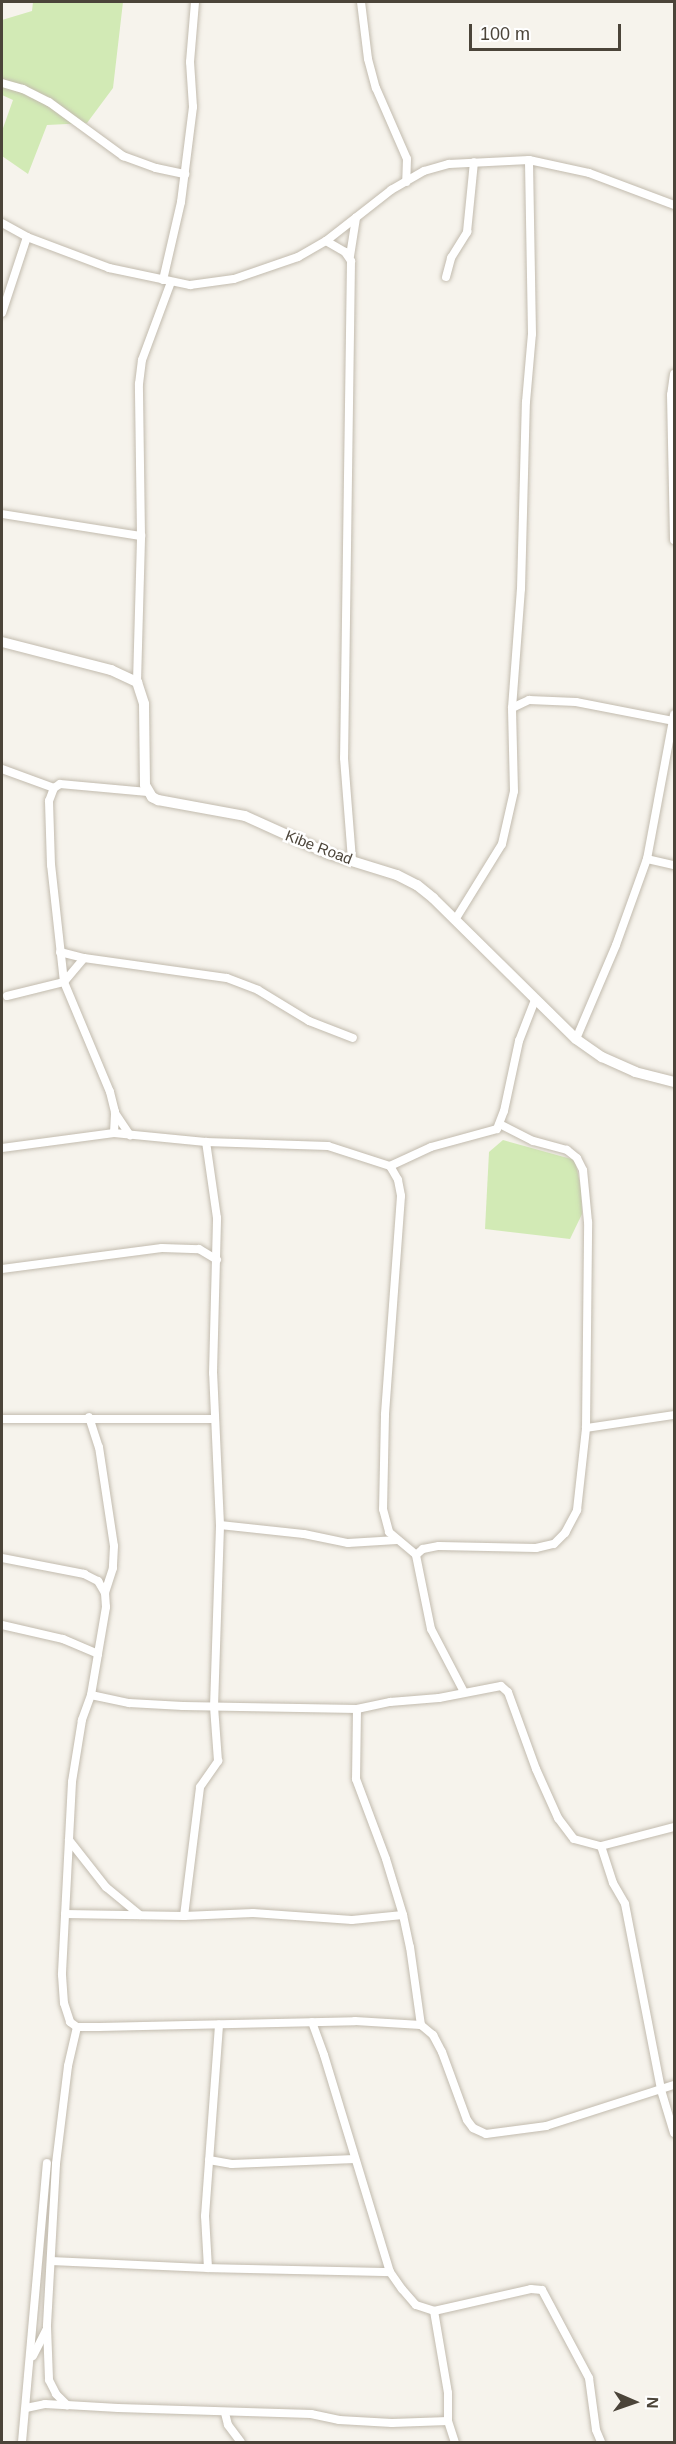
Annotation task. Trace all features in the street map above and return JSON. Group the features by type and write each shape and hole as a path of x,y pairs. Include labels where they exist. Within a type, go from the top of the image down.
{"street":[{"path":"2,769 54,788 68,783 148,792 144,777 144,704 137,682 141,536 139,384 142,360 167,281 185,174 194,107 190,62 195,2"},
{"path":"361,2 368,59 376,87 407,159 406,182"},
{"path":"2,83 23,89 49,102 123,156 156,168 185,174"},
{"path":"455,920 493,861 508,826 514,791 512,708 521,589 526,402 532,334 529,160"},
{"path":"2,223 27,237 109,268 190,285 234,279 298,257 326,242 373,202 424,171 449,164 529,160 589,173 675,205"},
{"path":"447,277 451,258 467,232 474,162"},
{"path":"352,860 344,758 350,256 356,217"},
{"path":"2,313 27,237"},
{"path":"326,242 350,256"},
{"path":"675,374 671,395 675,540"},
{"path":"2,514 141,536"},
{"path":"2,642 111,670 137,682"},
{"path":"513,686 529,700"},
{"path":"512,708 529,700 576,702 674,721"},
{"path":"576,1039 616,945 647,859 675,715"},
{"path":"54,788 49,801 48,827 64,982 106,1080 115,1113 114,1133"},
{"name":"Kibe Road","path":"148,792 158,800 244,816 320,850 397,875 417,885 576,1039 602,1057 635,1072 675,1082"},
{"path":"647,859 675,865"},
{"path":"60,952 84,958 188,971 237,981 258,990 309,1021 353,1038"},
{"path":"7,996 64,982 84,958"},
{"path":"390,1166 431,1147 491,1133 500,1124 519,1041 535,1000"},
{"path":"115,1113 130,1135"},
{"path":"416,1556 423,1549 439,1546 536,1548 554,1544 565,1533 577,1510 586,1428 588,1222 583,1170 577,1158 567,1150 533,1141 500,1124"},
{"path":"2,1148 114,1133 206,1142 328,1146 390,1166 398,1180 401,1196 385,1415 383,1509 385,1524 397,1540 416,1556 430,1629 464,1692"},
{"path":"184,1916 200,1787 218,1761 214,1707 220,1525 213,1419 217,1260 215,1202 206,1142"},
{"path":"2,1269 162,1248 199,1249 217,1260"},
{"path":"586,1428 675,1415"},
{"path":"89,1418 99,1447 113,1538 113,1568 105,1593 106,1607 91,1695 77,1747 65,1914 64,2003 70,2022 77,2027 355,2021 421,2025 433,2035 442,2052 467,2120 473,2128 486,2134 546,2126 675,2085"},
{"path":"2,1419 213,1419"},
{"path":"220,1525 304,1534 348,1544 397,1540"},
{"path":"2,1558 84,1574 98,1581 105,1593"},
{"path":"2,1624 63,1639 98,1654"},
{"path":"91,1695 129,1703 357,1709 501,1686 508,1692 536,1769 558,1818 574,1839 601,1846 675,1827"},
{"path":"357,1709 356,1779 386,1859 403,1915 421,2025"},
{"path":"69,1840 106,1887 141,1915"},
{"path":"601,1846 610,1875 621,1892 630,1921 661,2090 675,2133"},
{"path":"65,1914 184,1916 253,1913 352,1920 403,1915"},
{"path":"312,2022 390,2272 416,2306 434,2311 531,2289 542,2290 589,2378 596,2430 600,2442"},
{"path":"208,2268 205,2216 219,2025"},
{"path":"67,2405 49,2380 47,2327 56,2164 62,2109 77,2027"},
{"path":"209,2160 232,2164 355,2159"},
{"path":"22,2442 47,2163"},
{"path":"51,2261 208,2268 390,2272"},
{"path":"434,2311 448,2393 448,2421 455,2442"},
{"path":"30,2361 47,2327"},
{"path":"26,2408 45,2404 225,2413 311,2414 339,2420 392,2423 448,2421"},
{"path":"225,2413 228,2425 242,2442"}],"green space":[{"path":"33,2 123,2 113,88 87,123 47,125 28,174 2,156 2,131 13,100 2,95 2,20 32,11"},
{"path":"503,1140 575,1160 581,1188 582,1214 570,1239 485,1229 489,1152"}]}
